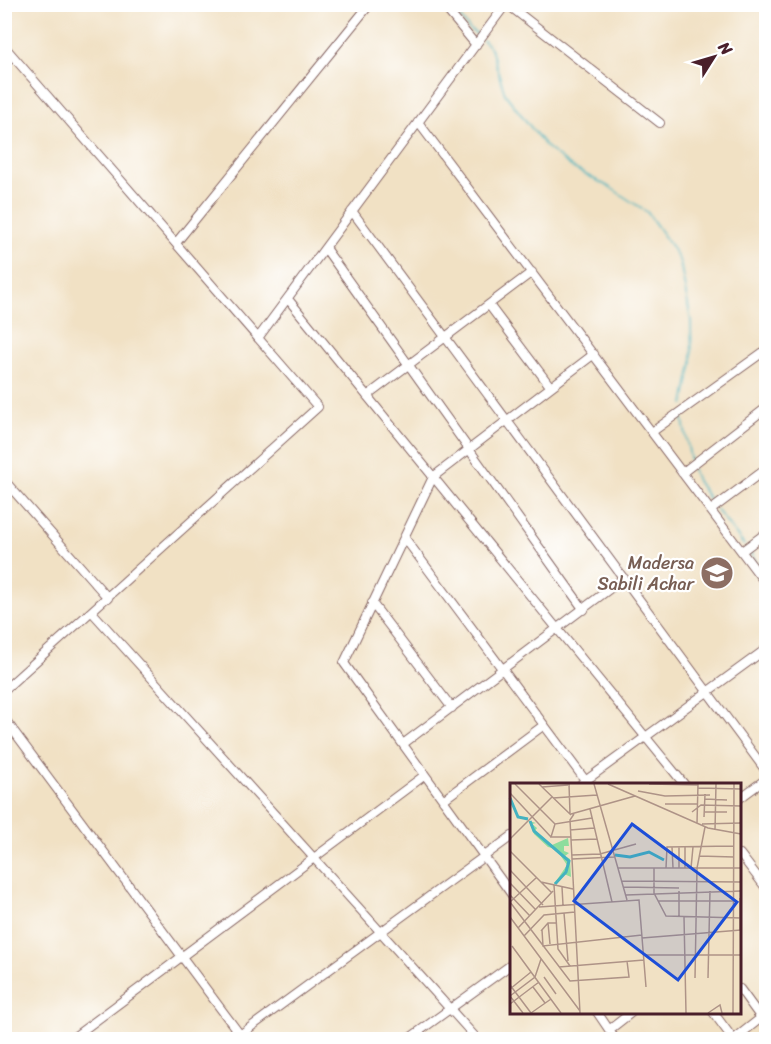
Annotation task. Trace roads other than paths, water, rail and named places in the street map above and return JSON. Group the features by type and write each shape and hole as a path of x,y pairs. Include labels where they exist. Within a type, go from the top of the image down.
{"street":[{"path":"176,243 370,4"},
{"path":"442,4 476,45"},
{"path":"258,338 506,4 660,123"},
{"path":"4,45 318,407 4,690"},
{"path":"418,122 766,584"},
{"path":"352,211 766,771"},
{"path":"325,248 584,610"},
{"path":"367,396 532,272"},
{"path":"288,298 683,783"},
{"path":"489,305 550,386"},
{"path":"652,432 766,350"},
{"path":"510,892 344,663 433,477 594,354"},
{"path":"682,472 766,408"},
{"path":"711,510 766,469"},
{"path":"4,480 108,598"},
{"path":"742,551 766,533"},
{"path":"404,537 585,783 766,649"},
{"path":"403,744 558,630 624,578"},
{"path":"372,603 452,708"},
{"path":"92,612 478,1040"},
{"path":"4,718 182,956 239,1038 510,837"},
{"path":"443,800 544,725"},
{"path":"70,1040 425,775"},
{"path":"741,797 766,779"},
{"path":"741,855 766,888"},
{"path":"759,878 766,873"},
{"path":"407,1040 510,965"},
{"path":"714,1014 733,1039 764,1016 741,990"},
{"path":"598,1014 616,1040"},
{"path":"609,1030 629,1014"}],"waterway":[{"path":"450,4 470,30 480,36"},
{"path":"483,40 491,49 505,94 547,148 573,168 611,188 647,212 680,262 691,321 692,363 684,404"},
{"path":"682,415 691,463"},
{"path":"692,468 697,481 713,505"},
{"path":"716,509 744,545"},
{"path":"749,551 765,576"}],"place":[{"name":"Madersa Sabili Achar","path":"717,573"}]}
